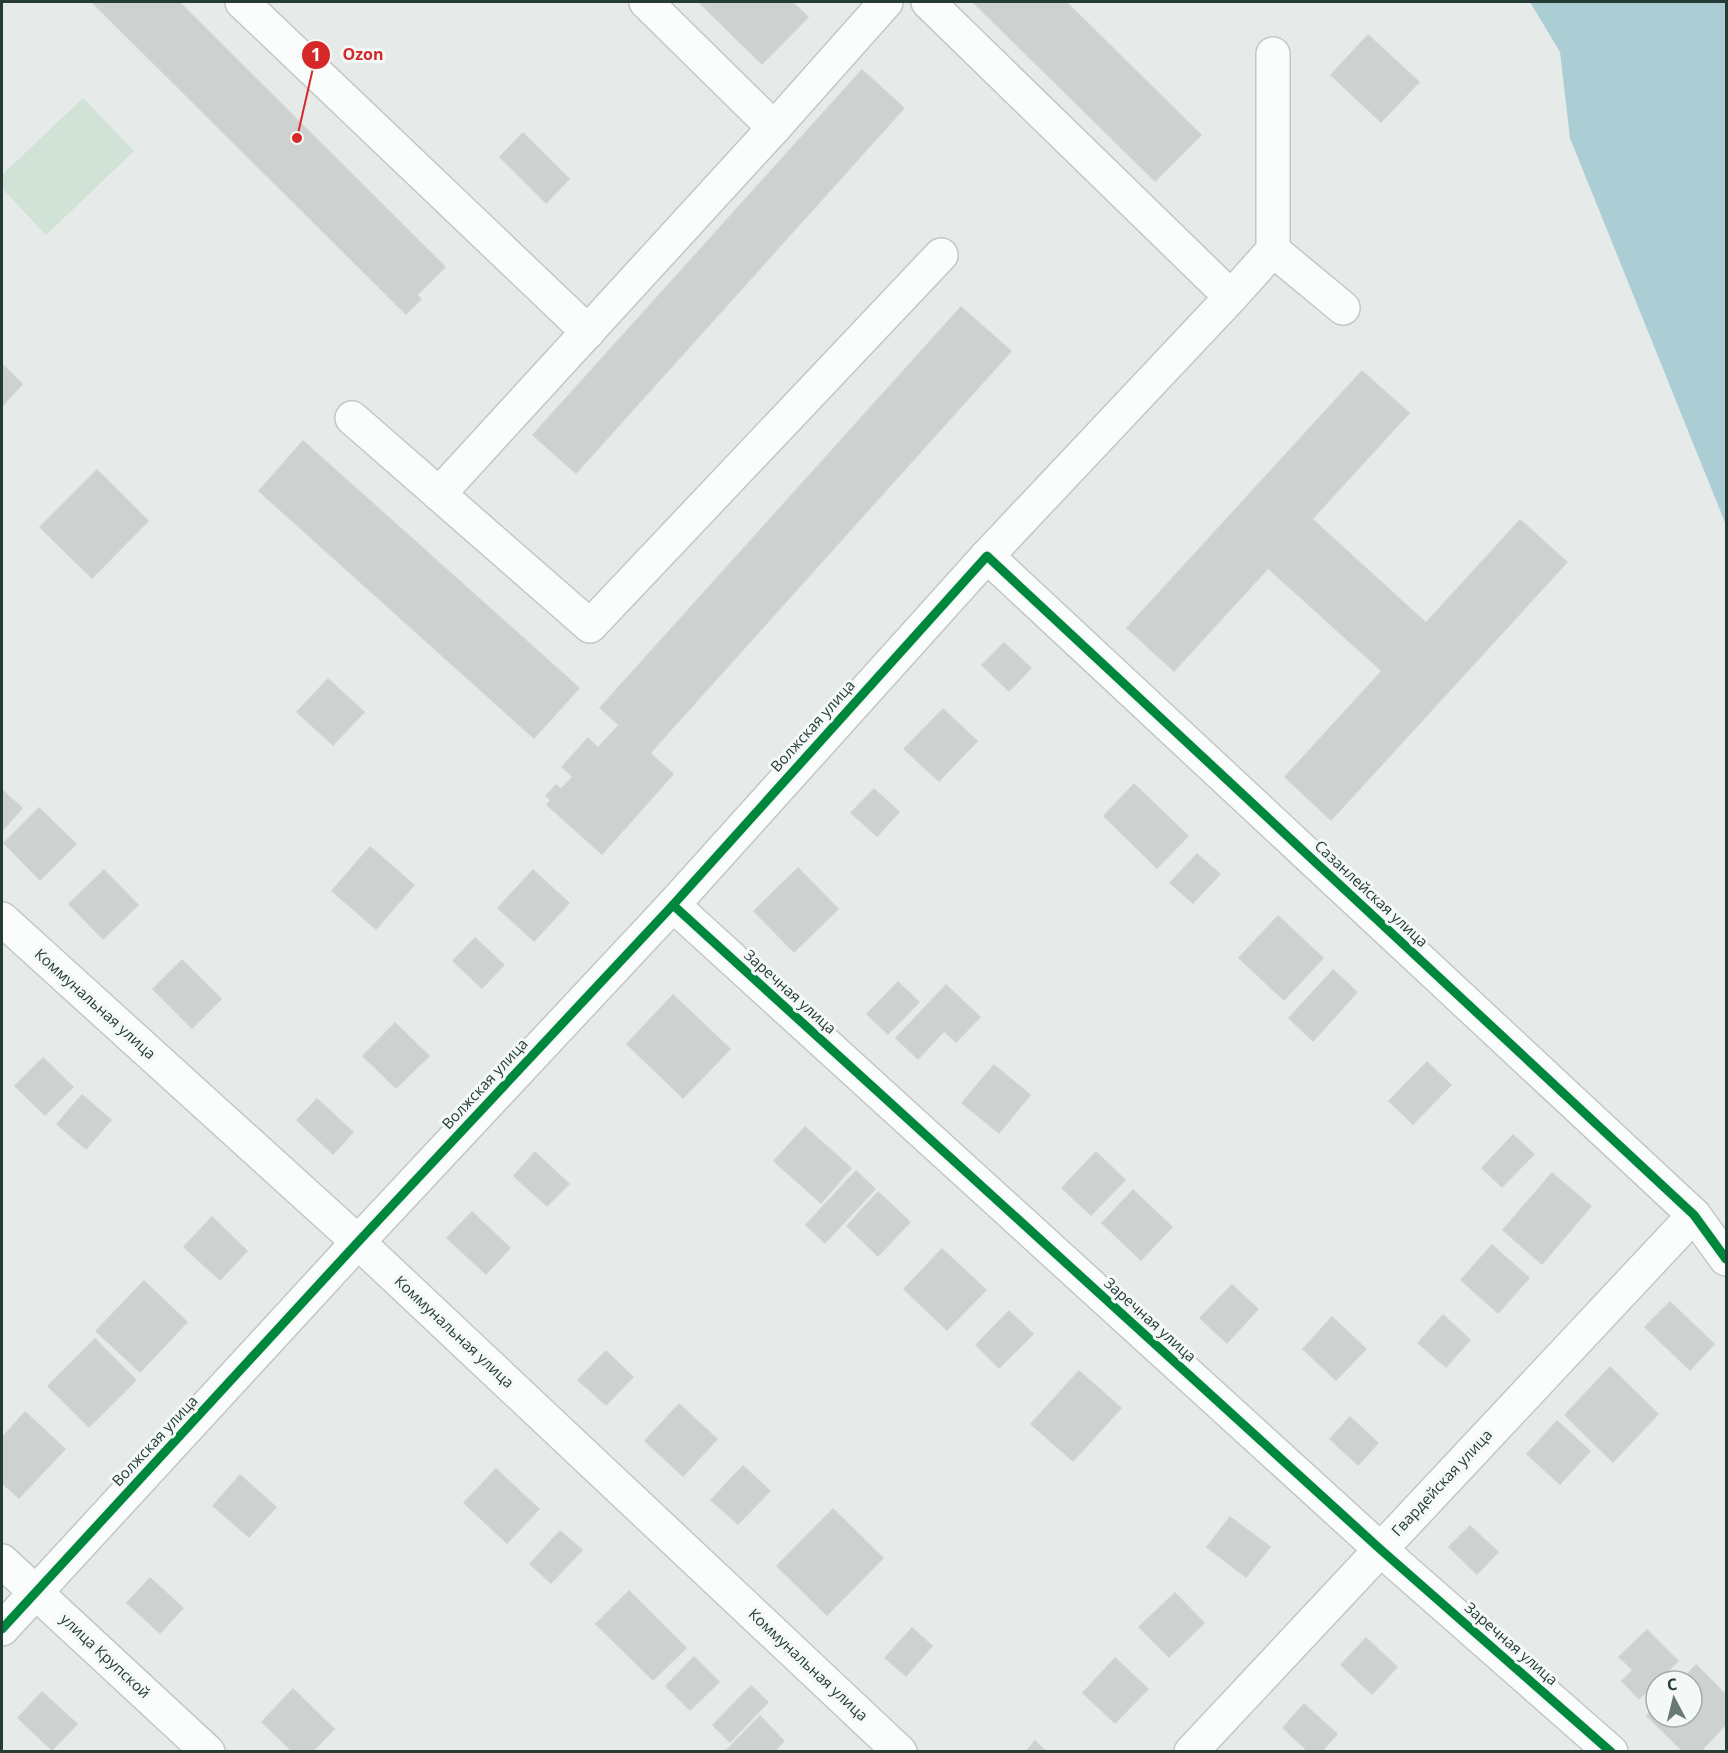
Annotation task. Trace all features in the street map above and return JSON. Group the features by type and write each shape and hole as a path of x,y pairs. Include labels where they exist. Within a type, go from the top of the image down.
{"street":[{"path":"242,2 588,332"},
{"path":"646,2 774,128"},
{"path":"440,494 886,2"},
{"path":"928,2 1232,297"},
{"path":"1274,54 1273,250 1343,308"},
{"name":"Волжская улица","path":"2,1629 358,1242 673,905 987,556 1232,297 1273,250"},
{"path":"352,418 590,626 941,255"},
{"name":"Сазанлейская улица","path":"987,556 1694,1215 1726,1259"},
{"name":"Заречная улица","path":"673,905 1380,1549 1611,1752"},
{"name":"Коммунальная улица","path":"2,919 358,1242 900,1752"},
{"name":"Гвардейская улица","path":"1191,1752 1694,1215"},
{"name":"улица Крупской","path":"2,1561 208,1752"}],"green space":[{"path":"83,98 134,151 46,235 2,188 2,175"}],"water":[{"path":"1530,2 1726,2 1726,525 1570,138 1560,52"}],"building":[{"path":"92,2 179,2 445,267 417,295 421,299 406,314"},
{"path":"699,2 792,2 808,17 762,64"},
{"path":"973,2 1066,2 1201,135 1155,181"},
{"path":"1368,35 1419,82 1381,122 1331,75"},
{"path":"862,70 904,108 576,473 533,435"},
{"path":"523,133 569,179 546,203 500,157"},
{"path":"961,307 1011,351 650,753 600,708"},
{"path":"2,364 22,384 2,406"},
{"path":"1362,371 1409,413 1312,519 1426,623 1520,520 1567,562 1331,820 1285,777 1382,671 1268,568 1174,671 1127,628"},
{"path":"303,441 579,688 534,738 259,491"},
{"path":"97,470 148,521 92,578 40,527"},
{"path":"1004,643 1031,668 1009,691 982,665"},
{"path":"328,679 364,712 333,745 297,712"},
{"path":"943,709 977,741 939,781 904,749"},
{"path":"619,725 673,774 602,854 547,805 551,800 546,796 556,785 561,789 573,777 562,767 588,738 598,748"},
{"path":"1134,784 1188,836 1157,868 1104,816"},
{"path":"874,789 899,812 877,836 851,813"},
{"path":"2,790 22,808 2,831"},
{"path":"39,808 76,844 40,880 4,843"},
{"path":"370,847 414,885 376,929 332,891"},
{"path":"1197,854 1220,874 1193,903 1170,883"},
{"path":"798,868 838,909 794,952 754,911"},
{"path":"104,870 138,905 103,939 69,904"},
{"path":"533,870 569,903 534,941 498,908"},
{"path":"1278,916 1323,958 1284,1000 1239,958"},
{"path":"475,938 504,965 482,988 453,961"},
{"path":"182,960 221,999 192,1028 153,989"},
{"path":"1333,970 1357,992 1313,1041 1289,1018"},
{"path":"898,982 919,1002 888,1034 867,1014"},
{"path":"946,985 980,1017 956,1042 944,1031 918,1059 896,1038"},
{"path":"673,995 730,1049 683,1098 627,1044"},
{"path":"395,1023 429,1056 396,1088 363,1056"},
{"path":"43,1058 73,1087 45,1115 15,1086"},
{"path":"1427,1062 1451,1085 1413,1124 1389,1101"},
{"path":"994,1065 1030,1095 999,1133 962,1103"},
{"path":"82,1095 111,1120 86,1149 57,1124"},
{"path":"317,1099 353,1132 333,1154 297,1120"},
{"path":"805,1127 851,1168 821,1203 774,1161"},
{"path":"1513,1135 1534,1154 1502,1187 1482,1168"},
{"path":"535,1152 569,1184 547,1206 514,1176"},
{"path":"1096,1152 1125,1180 1091,1215 1062,1188"},
{"path":"856,1171 875,1189 825,1243 806,1225"},
{"path":"1552,1173 1591,1206 1542,1264 1503,1230"},
{"path":"1133,1190 1172,1227 1141,1260 1102,1223"},
{"path":"878,1192 910,1222 878,1256 847,1226"},
{"path":"472,1212 510,1248 486,1274 447,1238"},
{"path":"212,1217 247,1251 220,1280 184,1247"},
{"path":"1492,1245 1529,1278 1498,1313 1461,1280"},
{"path":"942,1249 986,1290 947,1330 904,1289"},
{"path":"144,1281 187,1322 140,1372 96,1331"},
{"path":"1232,1285 1258,1309 1227,1343 1200,1318"},
{"path":"1670,1302 1714,1344 1690,1370 1645,1327"},
{"path":"1009,1311 1033,1334 999,1368 976,1345"},
{"path":"1443,1315 1470,1340 1446,1367 1418,1343"},
{"path":"1332,1317 1366,1349 1336,1380 1303,1349"},
{"path":"95,1339 136,1380 89,1427 48,1386"},
{"path":"606,1351 633,1377 606,1405 578,1380"},
{"path":"1610,1367 1658,1414 1613,1462 1565,1415"},
{"path":"1079,1371 1121,1408 1073,1461 1031,1424"},
{"path":"679,1404 717,1439 683,1476 645,1441"},
{"path":"25,1412 65,1449 19,1498 2,1483 2,1438"},
{"path":"1350,1417 1378,1443 1358,1465 1330,1439"},
{"path":"1557,1421 1590,1451 1560,1484 1527,1454"},
{"path":"743,1466 770,1491 738,1524 711,1500"},
{"path":"496,1469 539,1509 507,1543 464,1503"},
{"path":"240,1475 276,1507 249,1537 213,1506"},
{"path":"833,1509 883,1558 827,1615 777,1566"},
{"path":"1230,1517 1270,1547 1246,1577 1207,1547"},
{"path":"1470,1526 1498,1552 1477,1574 1449,1547"},
{"path":"560,1531 582,1550 551,1583 530,1564"},
{"path":"150,1578 183,1608 160,1633 127,1603"},
{"path":"629,1591 686,1648 653,1680 596,1624"},
{"path":"1175,1593 1204,1623 1169,1657 1139,1627"},
{"path":"912,1628 932,1646 906,1676 885,1658"},
{"path":"1647,1630 1678,1661 1670,1669 1644,1669 1644,1694 1639,1699 1622,1681 1633,1670 1619,1657"},
{"path":"1366,1638 1397,1667 1372,1694 1341,1665"},
{"path":"694,1657 719,1682 690,1710 666,1686"},
{"path":"1115,1658 1148,1689 1115,1723 1083,1693"},
{"path":"1704,1673 1726,1695 1726,1724 1700,1752 1684,1752 1660,1729 1704,1729"},
{"path":"751,1686 768,1702 730,1742 713,1725"},
{"path":"293,1689 334,1729 312,1752 293,1752 262,1722"},
{"path":"42,1692 77,1724 52,1750 18,1718"},
{"path":"1304,1704 1337,1734 1321,1752 1309,1752 1283,1728"},
{"path":"760,1716 784,1741 774,1752 725,1752"},
{"path":"1035,1741 1046,1752 1026,1752"}],"cycle path":[{"path":"2,1629 358,1242 673,905 987,556 1694,1215 1726,1259"},
{"path":"673,905 1380,1549 1611,1752"}],"place":[{"name":"Ozon","path":"297,138"}]}
